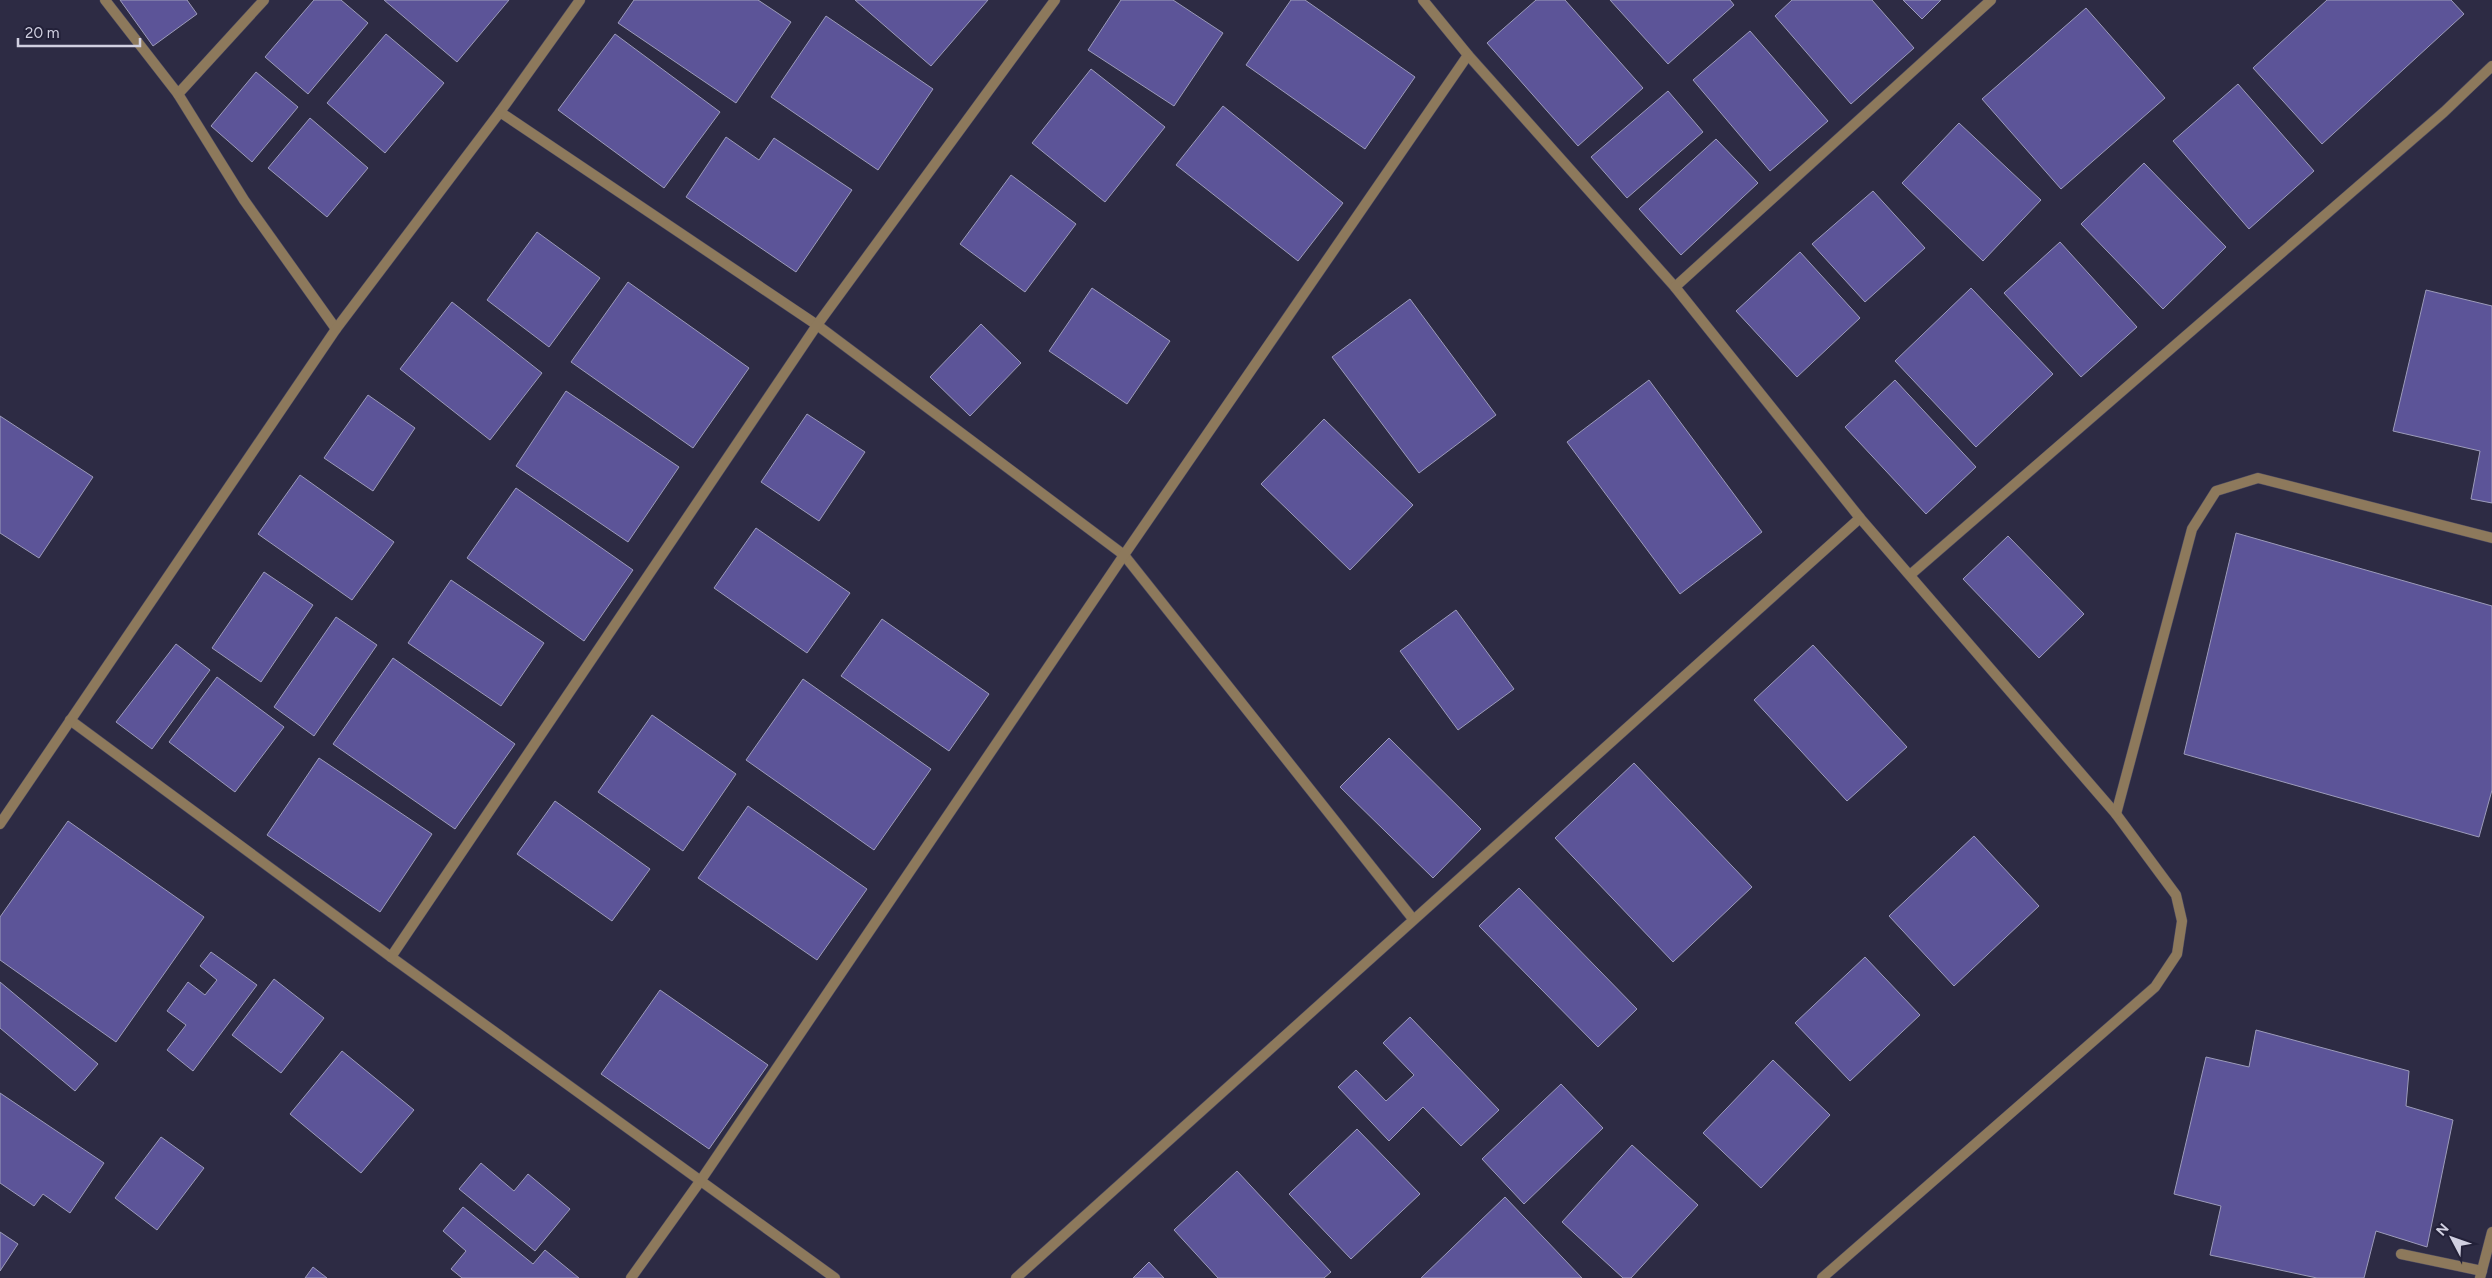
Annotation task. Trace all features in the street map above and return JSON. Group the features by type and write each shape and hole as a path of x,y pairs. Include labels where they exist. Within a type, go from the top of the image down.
{"street":[{"path":"106,0 178,94 244,200 336,329"},
{"path":"178,94 264,0"},
{"path":"0,824 336,329 500,112 580,0"},
{"path":"391,957 817,326 1055,0"},
{"path":"1675,287 1991,0"},
{"path":"1427,1 1468,55 1675,287 1860,518 2116,814 2176,895 2182,921 2177,954 2155,987 1822,1278"},
{"path":"631,1278 701,1180 1124,555 1468,55"},
{"path":"1910,575 2444,112 2492,66"},
{"path":"500,112 817,326 1124,555 1413,919"},
{"path":"2116,814 2192,529 2216,490 2258,478 2492,538"},
{"path":"1016,1278 1860,518"},
{"path":"70,720 391,957 835,1278"},
{"path":"2401,1254 2481,1274 2492,1232"}],"building":[{"path":"120,0 187,0 197,14 153,46"},
{"path":"314,0 341,0 368,23 308,94 265,57"},
{"path":"384,0 509,0 457,62"},
{"path":"634,0 758,0 791,22 736,103 618,23"},
{"path":"855,0 988,0 931,66"},
{"path":"1121,0 1173,0 1223,33 1174,106 1088,50"},
{"path":"1291,0 1305,0 1415,77 1365,149 1246,65"},
{"path":"1536,0 1565,0 1643,88 1578,146 1487,43"},
{"path":"1610,0 1730,0 1734,5 1668,64"},
{"path":"1792,0 1872,0 1914,48 1851,104 1775,16"},
{"path":"1903,0 1941,0 1922,19"},
{"path":"2327,0 2451,0 2464,14 2322,144 2253,68"},
{"path":"2086,8 2165,98 2061,189 1982,99"},
{"path":"826,16 933,89 878,170 771,97"},
{"path":"1750,31 1828,121 1770,171 1693,80"},
{"path":"386,34 444,83 385,153 327,103"},
{"path":"615,34 720,112 664,188 558,110"},
{"path":"1091,69 1165,127 1105,202 1032,143"},
{"path":"256,72 298,107 252,162 211,126"},
{"path":"2238,84 2314,171 2249,229 2173,141"},
{"path":"1668,91 1703,132 1627,198 1591,157"},
{"path":"1223,106 1343,203 1298,261 1176,165"},
{"path":"310,118 368,168 327,217 268,168"},
{"path":"1959,123 2041,200 1983,261 1902,183"},
{"path":"726,137 759,160 774,138 852,190 796,272 686,197"},
{"path":"1716,139 1758,183 1681,255 1639,209"},
{"path":"2144,163 2226,247 2163,309 2081,224"},
{"path":"1011,175 1076,224 1025,292 960,244"},
{"path":"1873,191 1925,248 1865,302 1812,244"},
{"path":"537,232 600,278 549,347 487,300"},
{"path":"2060,242 2137,327 2081,377 2004,293"},
{"path":"1800,252 1860,318 1797,377 1736,311"},
{"path":"628,282 749,368 693,448 571,362"},
{"path":"1092,288 1170,341 1127,404 1049,351"},
{"path":"1971,288 2053,374 1976,447 1895,361"},
{"path":"2426,290 2492,306 2492,503 2471,499 2480,451 2393,431"},
{"path":"1410,299 1496,415 1419,473 1332,357"},
{"path":"452,302 542,373 490,440 400,369"},
{"path":"981,324 1021,363 970,416 930,377"},
{"path":"1649,380 1762,532 1680,594 1567,442"},
{"path":"1895,380 1976,467 1926,514 1845,427"},
{"path":"566,391 679,467 628,542 516,466"},
{"path":"368,395 415,428 373,491 324,458"},
{"path":"807,414 865,452 819,521 761,482"},
{"path":"0,416 93,477 39,558 0,533"},
{"path":"1324,419 1413,505 1350,570 1261,484"},
{"path":"300,475 394,542 352,600 258,534"},
{"path":"516,488 633,570 584,641 467,558"},
{"path":"756,528 850,593 807,653 714,588"},
{"path":"2236,533 2492,606 2492,790 2479,837 2184,754"},
{"path":"2008,536 2084,614 2039,658 1963,579"},
{"path":"264,572 313,605 261,682 212,648"},
{"path":"451,580 544,643 501,706 408,643"},
{"path":"1456,610 1514,689 1458,730 1400,651"},
{"path":"336,617 377,645 314,736 274,707"},
{"path":"882,619 989,694 949,751 841,676"},
{"path":"176,644 210,670 152,749 116,722"},
{"path":"1813,645 1907,747 1847,801 1754,700"},
{"path":"393,658 515,744 455,829 333,744"},
{"path":"217,677 284,727 235,792 169,742"},
{"path":"803,679 931,769 874,850 746,760"},
{"path":"652,715 736,774 683,851 598,792"},
{"path":"1389,738 1481,829 1433,878 1340,787"},
{"path":"319,758 432,834 380,912 267,835"},
{"path":"1634,763 1752,887 1673,962 1555,838"},
{"path":"555,801 650,869 612,921 517,854"},
{"path":"748,806 867,889 817,960 698,878"},
{"path":"68,821 204,917 116,1042 0,960 0,917"},
{"path":"1974,836 2039,906 1954,986 1889,916"},
{"path":"1519,888 1637,1009 1598,1047 1479,926"},
{"path":"211,952 257,985 193,1071 167,1050 186,1025 167,1011 188,982 205,995 217,980 200,966"},
{"path":"1865,957 1920,1015 1850,1081 1795,1023"},
{"path":"274,979 324,1018 281,1073 232,1035"},
{"path":"0,982 98,1064 75,1091 0,1028"},
{"path":"660,990 768,1065 709,1149 601,1074"},
{"path":"1410,1017 1499,1110 1461,1146 1423,1107 1389,1141 1338,1087 1356,1070 1386,1101 1414,1075 1383,1043"},
{"path":"2256,1030 2409,1071 2406,1106 2453,1120 2427,1247 2376,1231 2364,1278 2317,1278 2210,1255 2221,1206 2174,1194 2206,1057 2249,1067"},
{"path":"342,1051 414,1110 361,1173 290,1114"},
{"path":"1773,1060 1830,1115 1761,1188 1703,1133"},
{"path":"1561,1084 1603,1128 1524,1204 1482,1159"},
{"path":"0,1093 104,1163 70,1213 43,1194 34,1206 0,1183"},
{"path":"1357,1129 1420,1194 1351,1259 1289,1194"},
{"path":"161,1137 204,1168 157,1230 115,1198"},
{"path":"1632,1145 1698,1205 1631,1278 1623,1278 1562,1222"},
{"path":"481,1163 514,1191 528,1174 570,1209 535,1251 459,1189"},
{"path":"1237,1171 1331,1272 1324,1278 1218,1278 1174,1230"},
{"path":"1505,1197 1582,1278 1421,1278"},
{"path":"463,1207 533,1264 545,1250 579,1278 462,1278 451,1269 466,1251 443,1231"},
{"path":"0,1232 18,1244 0,1271"},
{"path":"1149,1262 1164,1278 1133,1278"},
{"path":"313,1267 327,1278 305,1278"}]}
